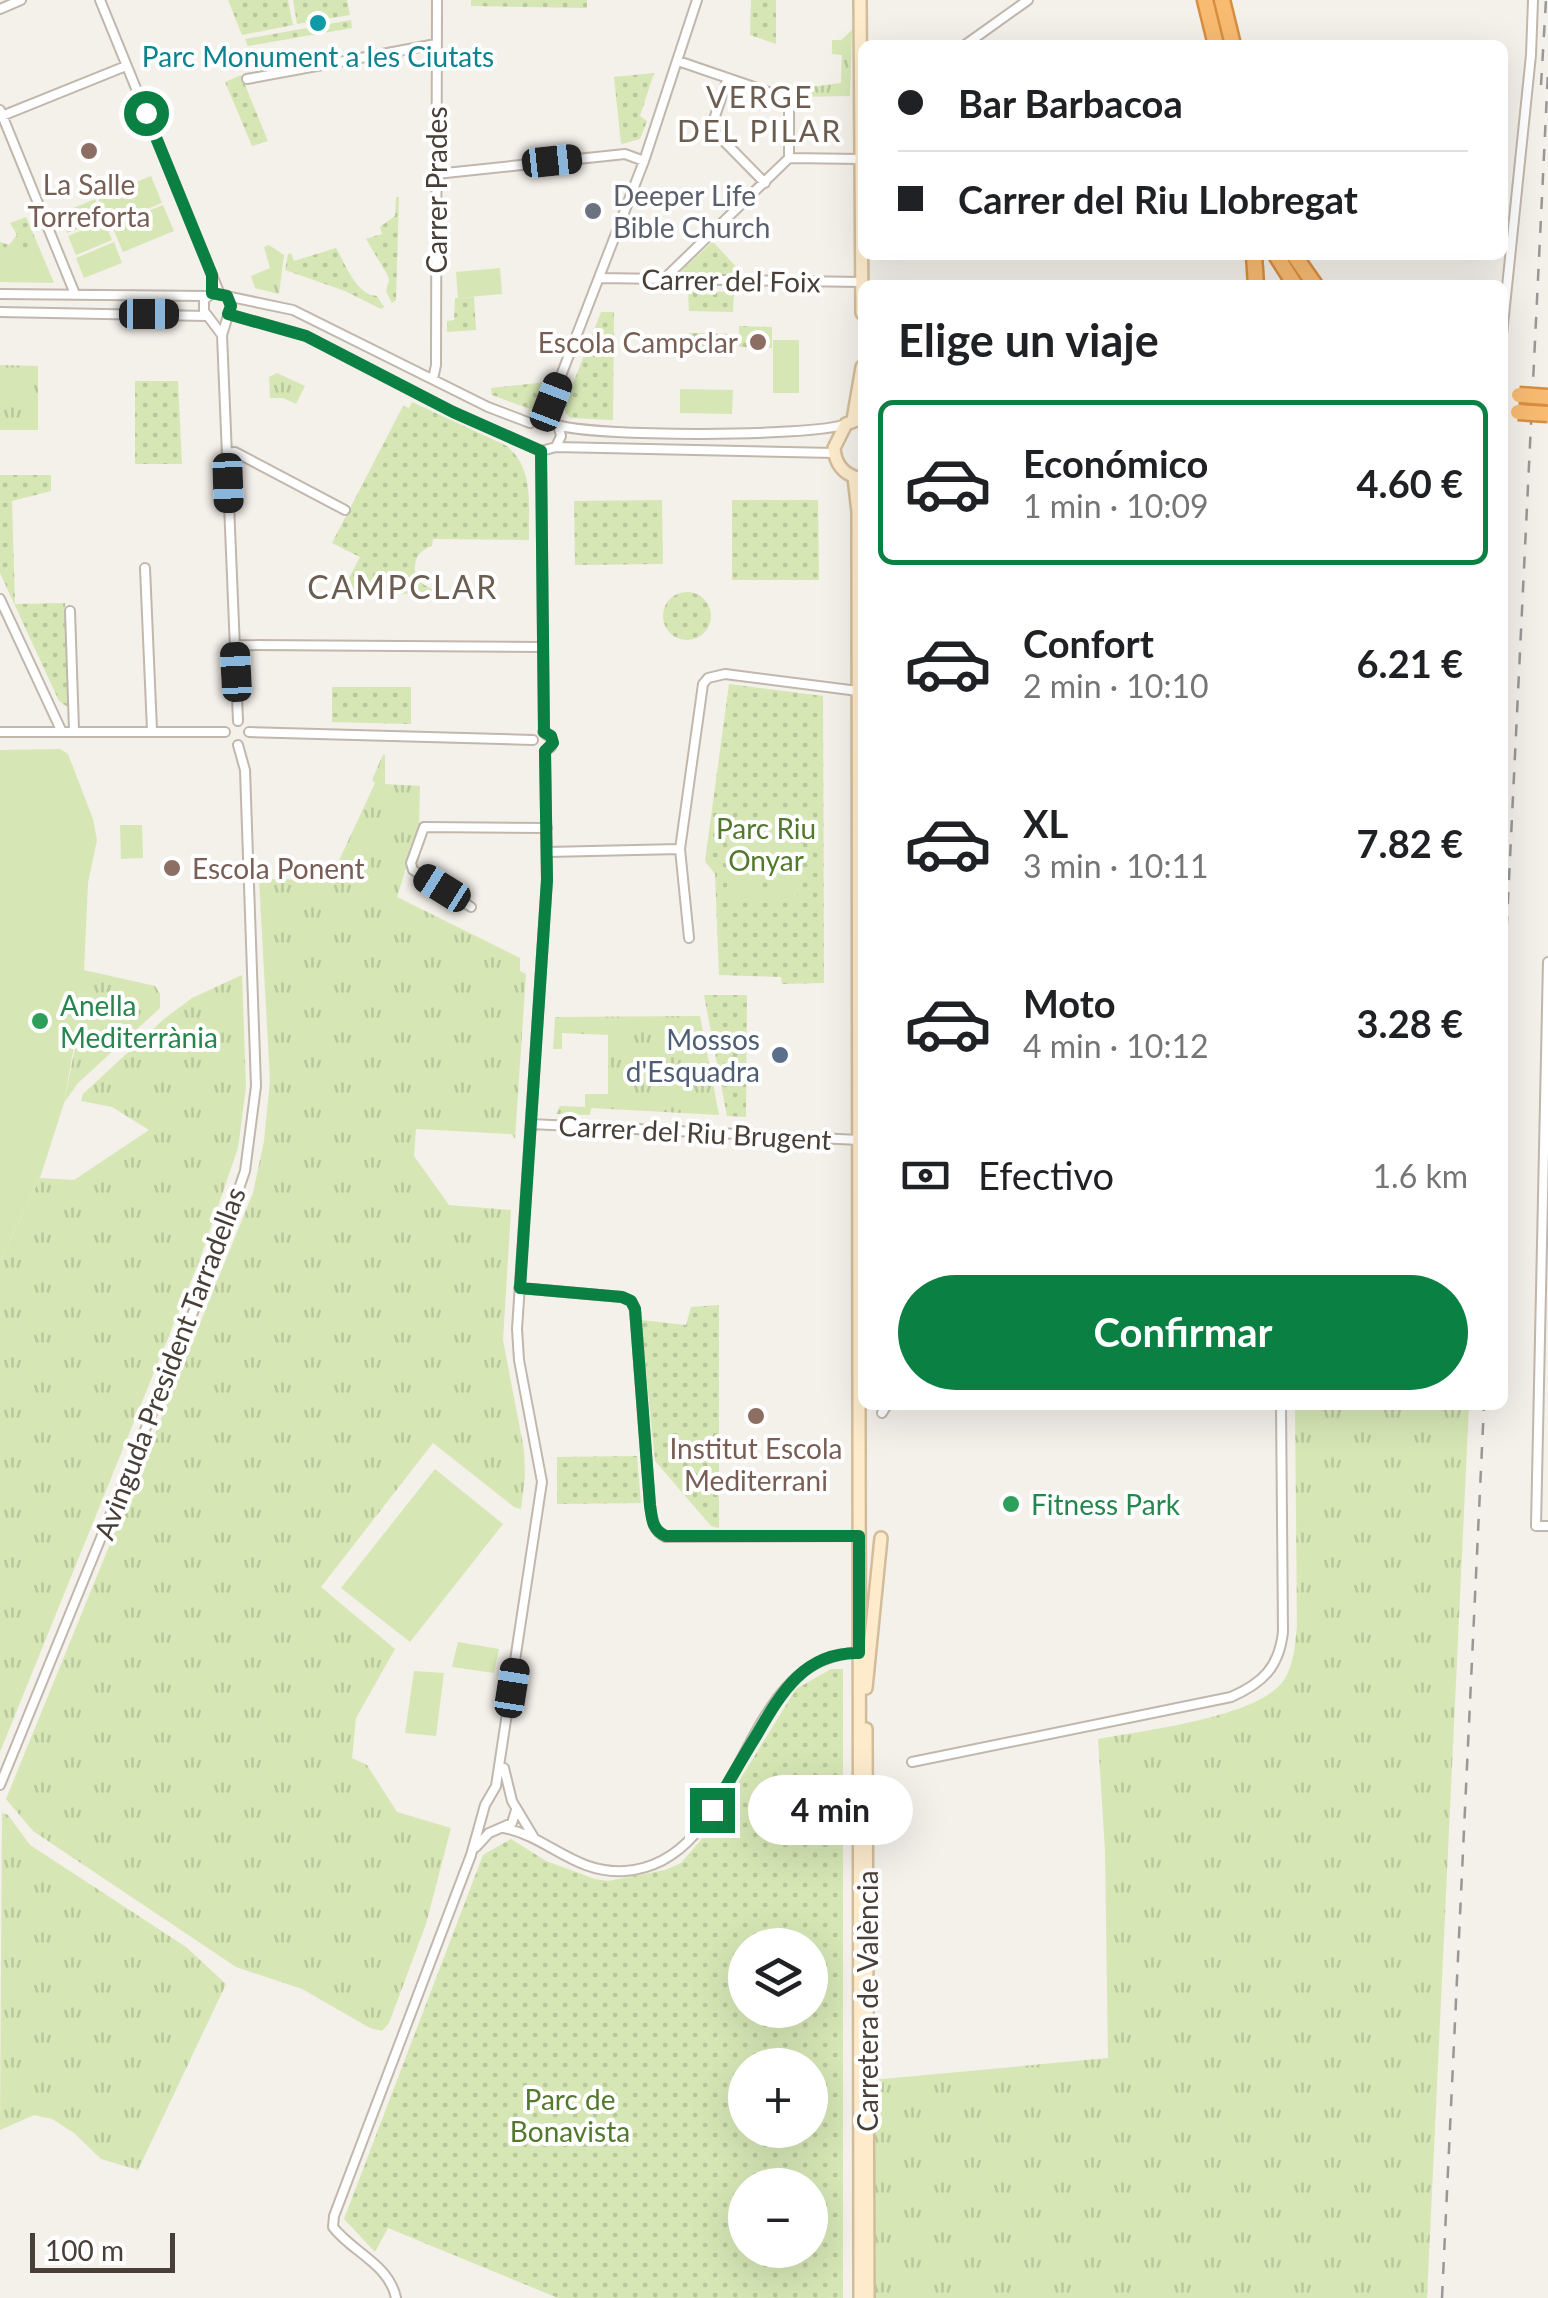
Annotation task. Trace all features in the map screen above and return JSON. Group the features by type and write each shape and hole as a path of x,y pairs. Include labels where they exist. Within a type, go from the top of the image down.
{"highway":[{"path":"1205,0 1215,40"},
{"path":"1222,0 1233,40"},
{"path":"1511,394 1548,397"},
{"path":"1510,412 1548,414"}],"main road":[{"path":"864,0 867,40"},
{"path":"863,40 864,0"},
{"path":"858,394 854,421 835,441 834,454 840,466 858,478 858,691"},
{"path":"859,1410 860,2298"},
{"name":"Carretera de València","path":"866,1410 868,2298"},
{"path":"866,1688 881,1538"}],"street":[{"path":"0,9 22,0"},
{"path":"100,0 212,275 216,294 231,306 222,335 238,720"},
{"name":"Carrer Prades","path":"433,378 437,0"},
{"path":"0,294 216,294 292,310 530,424 546,417 644,160 697,0"},
{"path":"972,40 1028,0"},
{"path":"1508,280 1534,0"},
{"path":"247,78 436,44"},
{"path":"678,61 788,99 789,158"},
{"path":"75,294 1,113 126,66"},
{"path":"728,78 712,128 765,182"},
{"path":"436,174 625,154 644,160"},
{"path":"664,279 789,158 858,159"},
{"name":"Carrer del Foix","path":"600,278 858,283"},
{"path":"216,294 203,306 222,335"},
{"path":"0,312 227,315 306,336 453,412 541,451 556,447 834,454"},
{"path":"546,417 576,429 648,432 811,432 854,421"},
{"path":"529,444 530,424"},
{"path":"556,447 561,436 558,424"},
{"path":"541,451 544,732"},
{"path":"227,453 235,452 346,510"},
{"path":"145,568 152,730"},
{"path":"0,599 61,730"},
{"path":"70,610 74,730"},
{"path":"235,645 543,647"},
{"path":"688,938 680,849 698,699 708,678 725,674 858,691"},
{"path":"225,732 230,742 238,745 247,740 249,732 238,720"},
{"path":"225,732 229,724 238,720"},
{"path":"0,732 225,732"},
{"path":"249,732 533,740"},
{"path":"396,2298 396,2292 374,2262 339,2235 333,2227 334,2216 500,1772 542,1482 519,1360 547,852 545,751 553,743 544,732 533,740"},
{"path":"533,740 536,749 545,751"},
{"name":"Avinguda President Tarradellas","path":"0,1785 214,1260 245,1171 256,1086 244,770 238,745"},
{"path":"471,906 413,870 411,862 424,827 547,828"},
{"path":"547,852 680,849"},
{"path":"1548,962 1536,1526 1548,1526"},
{"name":"Carrer del Riu Brugent","path":"531,1124 858,1140"},
{"path":"520,1288 631,1301 635,1309 650,1505 659,1534 859,1536"},
{"path":"912,1762 1231,1697 1265,1676 1275,1666 1281,1650 1282,1410"},
{"path":"484,1814 488,1824 533,1836 576,1864 607,1870 641,1868 678,1849 712,1810 793,1678 820,1660 859,1653"},
{"path":"471,1855 481,1840 516,1818 504,1772 503,1749"},
{"path":"490,1799 500,1796 514,1806 533,1836"}],"green space":[{"path":"228,0 288,0 293,25 242,35"},
{"path":"293,0 347,0 350,15 297,24"},
{"path":"471,0 587,0 587,8 471,6"},
{"path":"751,0 776,0 776,44 750,35"},
{"path":"351,20 352,28 248,46 245,39"},
{"path":"852,30 850,96 797,97 803,88 841,83 842,55 832,54 832,40 841,40"},
{"path":"654,73 640,116 647,121 640,139 621,144 614,77"},
{"path":"241,75 268,141 252,146 225,82"},
{"path":"151,176 162,203 109,224 98,198"},
{"path":"396,197 396,300 392,303 386,291 387,274 366,239 382,234 380,227 395,216"},
{"path":"95,199 103,219 67,233 59,214"},
{"path":"163,205 174,231 123,252 112,226"},
{"path":"26,217 41,252 0,252 0,242 9,245 17,235 10,223"},
{"path":"104,221 112,240 76,255 68,236"},
{"path":"114,242 122,263 84,278 76,258"},
{"path":"714,243 743,274 679,273"},
{"path":"269,245 284,255 279,294 255,288 251,276 270,268 264,247"},
{"path":"336,248 357,285 377,296 384,307 285,270 288,254 294,261"},
{"path":"0,252 41,252 54,283 0,282"},
{"path":"500,268 502,294 458,298 456,272"},
{"path":"688,291 734,292 733,312 689,311"},
{"path":"474,297 476,330 447,332 447,321 454,320 455,298"},
{"path":"601,312 614,312 613,420 570,418 565,404"},
{"path":"739,326 772,327 772,348 739,347"},
{"path":"689,333 733,334 733,351 688,350"},
{"path":"773,340 799,340 799,393 773,393"},
{"path":"0,365 38,366 38,430 0,430"},
{"path":"277,373 305,386 296,404 270,398 269,377"},
{"path":"135,381 178,381 182,464 135,464"},
{"path":"546,382 536,406 530,409 492,395 491,388"},
{"path":"680,389 733,390 732,414 680,413"},
{"path":"412,402 507,446 516,455 528,489 529,540 433,539 432,546 416,559 415,568 416,580 433,590 432,594 341,593 360,557 332,543 403,406 409,408"},
{"path":"0,475 51,475 51,491 12,501 15,604 65,603 69,708 59,701 0,573"},
{"path":"662,500 663,564 575,565 574,501"},
{"path":"732,500 818,500 819,580 732,580"},
{"path":"687,592 704,599 711,616 704,633 687,640 670,633 663,616 670,599"},
{"name":"Parc Riu Onyar","path":"729,684 823,696 824,983 782,984 781,977 719,975 715,874 705,861"},
{"path":"332,687 411,687 411,724 332,722"},
{"name":"Anella Mediterrània","path":"60,749 68,754 97,840 88,883 83,994 64,1103 40,1178 0,1261 0,750"},
{"path":"383,755 385,784 420,786 419,826 397,897 520,958 520,971 526,974 515,1139 511,1134 416,1129 414,1156 449,1205 511,1210 503,1340 524,1450 521,1509 433,1443 321,1587 395,1649 356,1718 352,1758 367,1765 397,1812 451,1828 426,1924 389,2023 382,2031 302,1989 236,1967 33,1831 6,1799 253,1193 264,1141 270,1081 259,879 330,880 375,783 372,780"},
{"path":"761,808 797,808 797,850 760,850 759,900 727,899 728,835 761,836"},
{"path":"120,825 142,825 143,858 121,859"},
{"path":"769,853 797,853 797,899 769,899"},
{"path":"84,970 155,986 160,994 160,1008 78,1083 64,1103 75,1048"},
{"path":"242,975 246,1087 238,1148 200,1259 0,1752 0,1261 40,1178 74,1180 149,1130 112,1107 81,1101 83,1094 192,998"},
{"path":"704,995 747,995 746,1117 727,1116"},
{"path":"700,1016 719,1115 591,1108 590,1115 556,1114 560,1106 585,1107 585,1094 608,1094 608,1035 562,1033 562,1049 553,1049 555,1017"},
{"path":"719,1305 719,1528 711,1526 655,1461 641,1320 686,1325 691,1307"},
{"path":"1295,1410 1469,1410 1427,2298 876,2298 876,2248 871,2247 872,2080 1108,2058 1105,1851 1098,1739 1226,1713 1270,1693 1287,1674 1297,1626"},
{"path":"637,1456 641,1503 557,1504 557,1457"},
{"path":"435,1469 503,1524 410,1642 341,1588"},
{"path":"458,1642 499,1649 494,1673 452,1667"},
{"name":"Parc de Bonavista","path":"831,1669 843,1669 843,2298 558,2298 388,2228 375,2252 344,2219 483,1855 511,1839 546,1861 608,1881 681,1863 707,1833 796,1689"},
{"path":"414,1671 444,1673 436,1736 405,1733"},
{"path":"2,1813 8,1815 30,1845 186,1947 226,1984 138,2170 101,2159 74,2133 52,2119 34,2115 0,2130"}],"railway":[{"path":"1541,85 1546,0"},
{"path":"1508,900 1548,72"},
{"path":"1442,2298 1484,1410"}],"place":[{"name":"Parc Monument a les Ciutats","path":"318,23"},
{"name":"La Salle Torreforta","path":"89,151"},
{"name":"Deeper Life Bible Church","path":"593,211"},
{"name":"Escola Campclar","path":"758,342"},
{"name":"Escola Ponent","path":"172,868"},
{"name":"Anella Mediterrània","path":"40,1021"},
{"name":"Mossos d'Esquadra","path":"780,1055"},
{"name":"Institut Escola Mediterrani","path":"756,1416"},
{"name":"Fitness Park","path":"1011,1504"}],"district":[{"name":"VERGE DEL PILAR","path":"760,113"},
{"name":"CAMPCLAR","path":"403,586"}],"route":[{"path":"146,113 212,275 212,293 227,296 231,306 228,314 306,336 453,412 541,451 544,732 553,743 545,751 547,880 520,1288 631,1301 635,1309 650,1505 659,1534 859,1536 859,1653 820,1660 793,1678 712,1810"}]}
